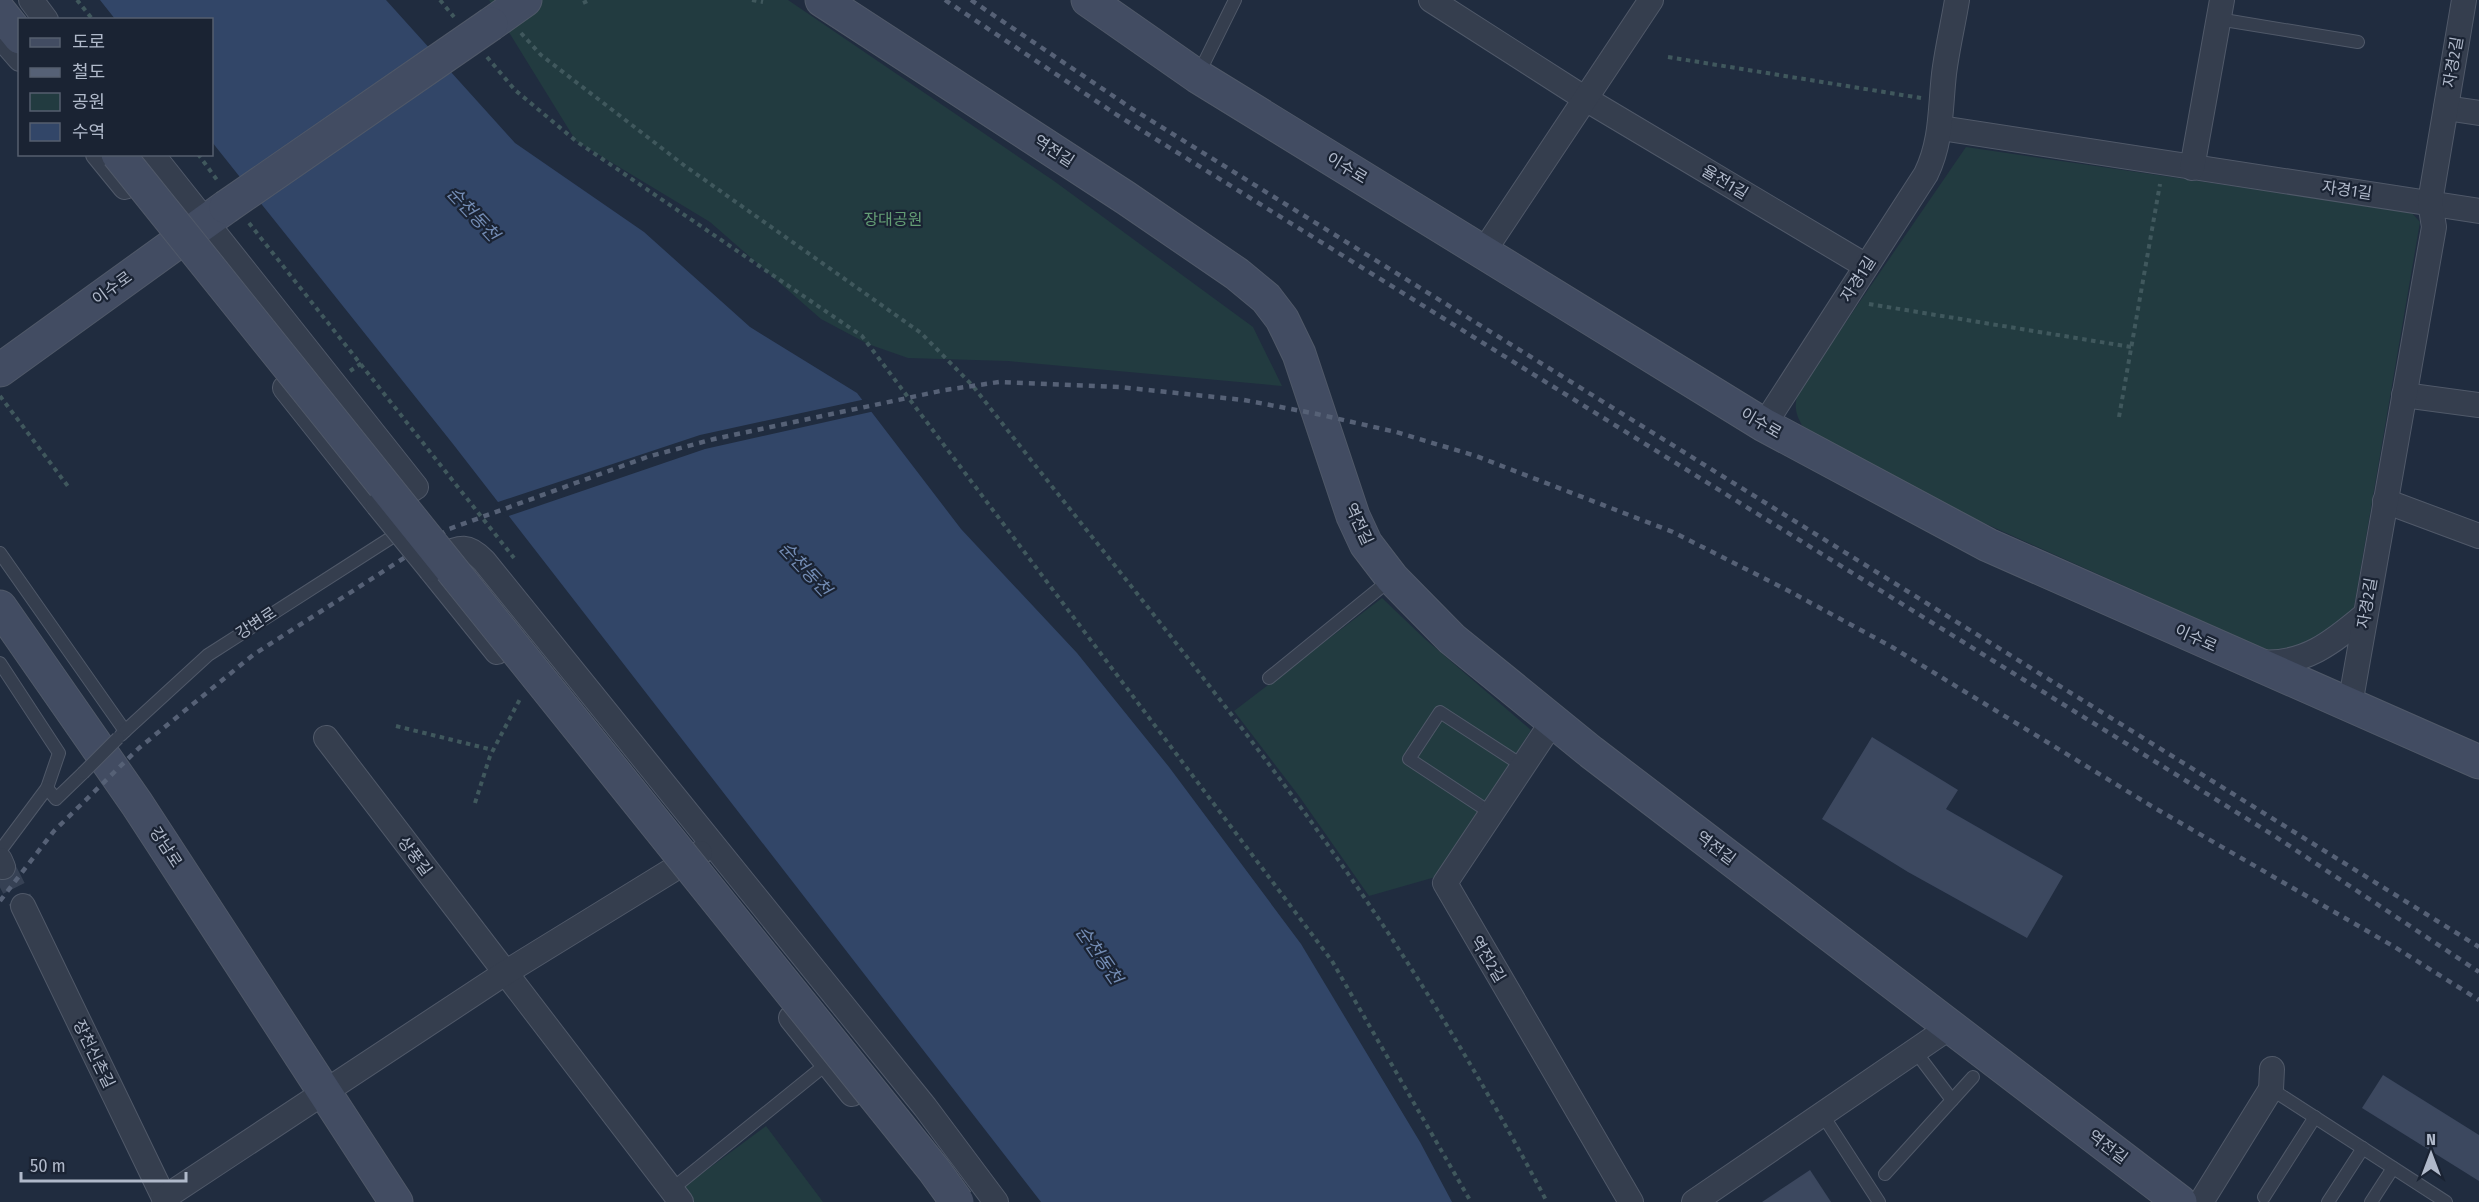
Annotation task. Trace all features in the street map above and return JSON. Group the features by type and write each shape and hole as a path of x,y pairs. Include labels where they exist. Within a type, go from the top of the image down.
{"main road":[{"path":"11,0 24,18"},
{"name":"역전길","path":"822,0 1126,198 1237,274 1266,298 1282,319 1299,354 1353,516 1366,544 1392,578 1452,639 1553,721 2180,1202"},
{"name":"이수로","path":"1088,0 1197,76 1764,425 1988,545 2478,763"},
{"path":"0,12 18,34"},
{"name":"이수로","path":"0,370 171,245 501,24"},
{"path":"120,156 934,1170 957,1202"},
{"path":"136,156 942,1164 969,1202"},
{"name":"강남로","path":"0,607 137,804 396,1202"}],"street":[{"path":"31,0 44,18"},
{"name":"율전1길","path":"1431,0 1584,98 1866,266"},
{"path":"1484,251 1651,0"},
{"name":"자경1길","path":"1764,425 1926,174 1936,154 1941,128 1944,75 1957,0"},
{"path":"2192,168 2220,9"},
{"name":"자경2길","path":"2350,705 2434,227 2430,202 2446,108 2468,13"},
{"path":"0,36 18,57"},
{"name":"자경2길","path":"2446,108 2479,113"},
{"name":"자경1길","path":"1941,128 2192,168 2430,202"},
{"path":"100,156 378,505 674,870 827,1064 941,1202"},
{"path":"154,156 215,215 416,487 389,505 378,505"},
{"path":"2430,202 2479,211"},
{"path":"2404,395 2479,405"},
{"path":"2385,501 2479,536"},
{"path":"431,570 435,559 460,548 473,549 712,845 862,1046 925,1107 996,1202"},
{"path":"2250,662 2270,663 2299,659 2318,651 2365,615"},
{"name":"역전2길","path":"1553,721 1445,883 1631,1202"},
{"name":"상풍길","path":"326,738 676,1196"},
{"path":"165,1200 505,973 712,845"},
{"name":"장천신촌길","path":"23,906 165,1200"},
{"path":"1694,1202 1950,1026"},
{"path":"2201,1202 2271,1079"}],"lane":[{"path":"1197,76 1235,0"},
{"path":"2220,9 2358,42"},
{"name":"강변로","path":"46,788 56,798 121,734 208,655 400,532"},
{"path":"0,553 121,734"},
{"path":"1269,678 1392,578"},
{"path":"0,663 59,753 46,788 1,859"},
{"path":"1491,813 1409,759 1440,712 1522,766"},
{"name":"상풍길","path":"676,1196 827,1064 862,1046"},
{"path":"1915,1051 1952,1100"},
{"path":"1885,1174 1973,1077"},
{"path":"2271,1079 2315,1117 2438,1200"},
{"path":"1822,1114 1879,1202"},
{"path":"2265,1197 2315,1117"},
{"path":"2328,1202 2363,1148"},
{"path":"2371,1202 2393,1168"}],"path":[{"path":"77,0 91,18"},
{"path":"440,0 455,18"},
{"path":"583,3 590,0"},
{"path":"752,0 763,2"},
{"path":"501,24 515,90 576,141 862,336 1332,961 1471,1202"},
{"path":"501,24 685,166 921,333 973,386 1249,738 1367,901 1472,1068 1547,1202"},
{"path":"1668,57 1943,102"},
{"path":"2119,417 2164,163"},
{"path":"1845,299 2131,347"},
{"path":"0,395 70,489"},
{"path":"475,803 493,750 516,704 527,689"},
{"path":"396,726 493,750"}],"green space":[{"name":"장대공원","path":"489,0 788,0 1054,181 1253,327 1282,386 1008,361 908,358 868,344 821,319 710,222 576,141"},
{"path":"1966,147 2411,212 2420,222 2353,613 2337,632 2278,655 1937,502 1803,427 1796,406 1802,386"},
{"path":"1382,598 1425,639 1531,730 1439,876 1369,896 1299,796 1234,711"},
{"path":"766,1126 823,1202 691,1202 681,1189"}],"water":[{"name":"순천동천","path":"100,0 386,0 515,143 644,232 750,327 857,393 961,529 1077,653 1169,767 1301,944 1420,1142 1452,1202 1041,1202 453,444 213,143 213,18 114,18"}],"pier":[{"path":"866,399 875,411 705,449 506,517 495,503 700,435"}],"building":[{"path":"1872,737 1958,790 1946,809 2063,876 2027,938 1908,872 1822,819"},
{"path":"2383,1075 2479,1135 2479,1181 2362,1108"},
{"path":"1810,1170 1831,1202 1762,1202"}],"tunnel":[{"path":"3,867 23,906"}],"railway":[{"path":"945,0 1117,115 2273,835 2479,972"},
{"path":"971,0 1131,108 2479,947"},
{"path":"0,901 54,831 139,748 253,655 449,529 647,457 714,439 945,390 999,382 1119,387 1244,400 1317,414 1396,432 1476,456 1673,532 1892,647 2153,807 2393,946 2479,1000"}]}
